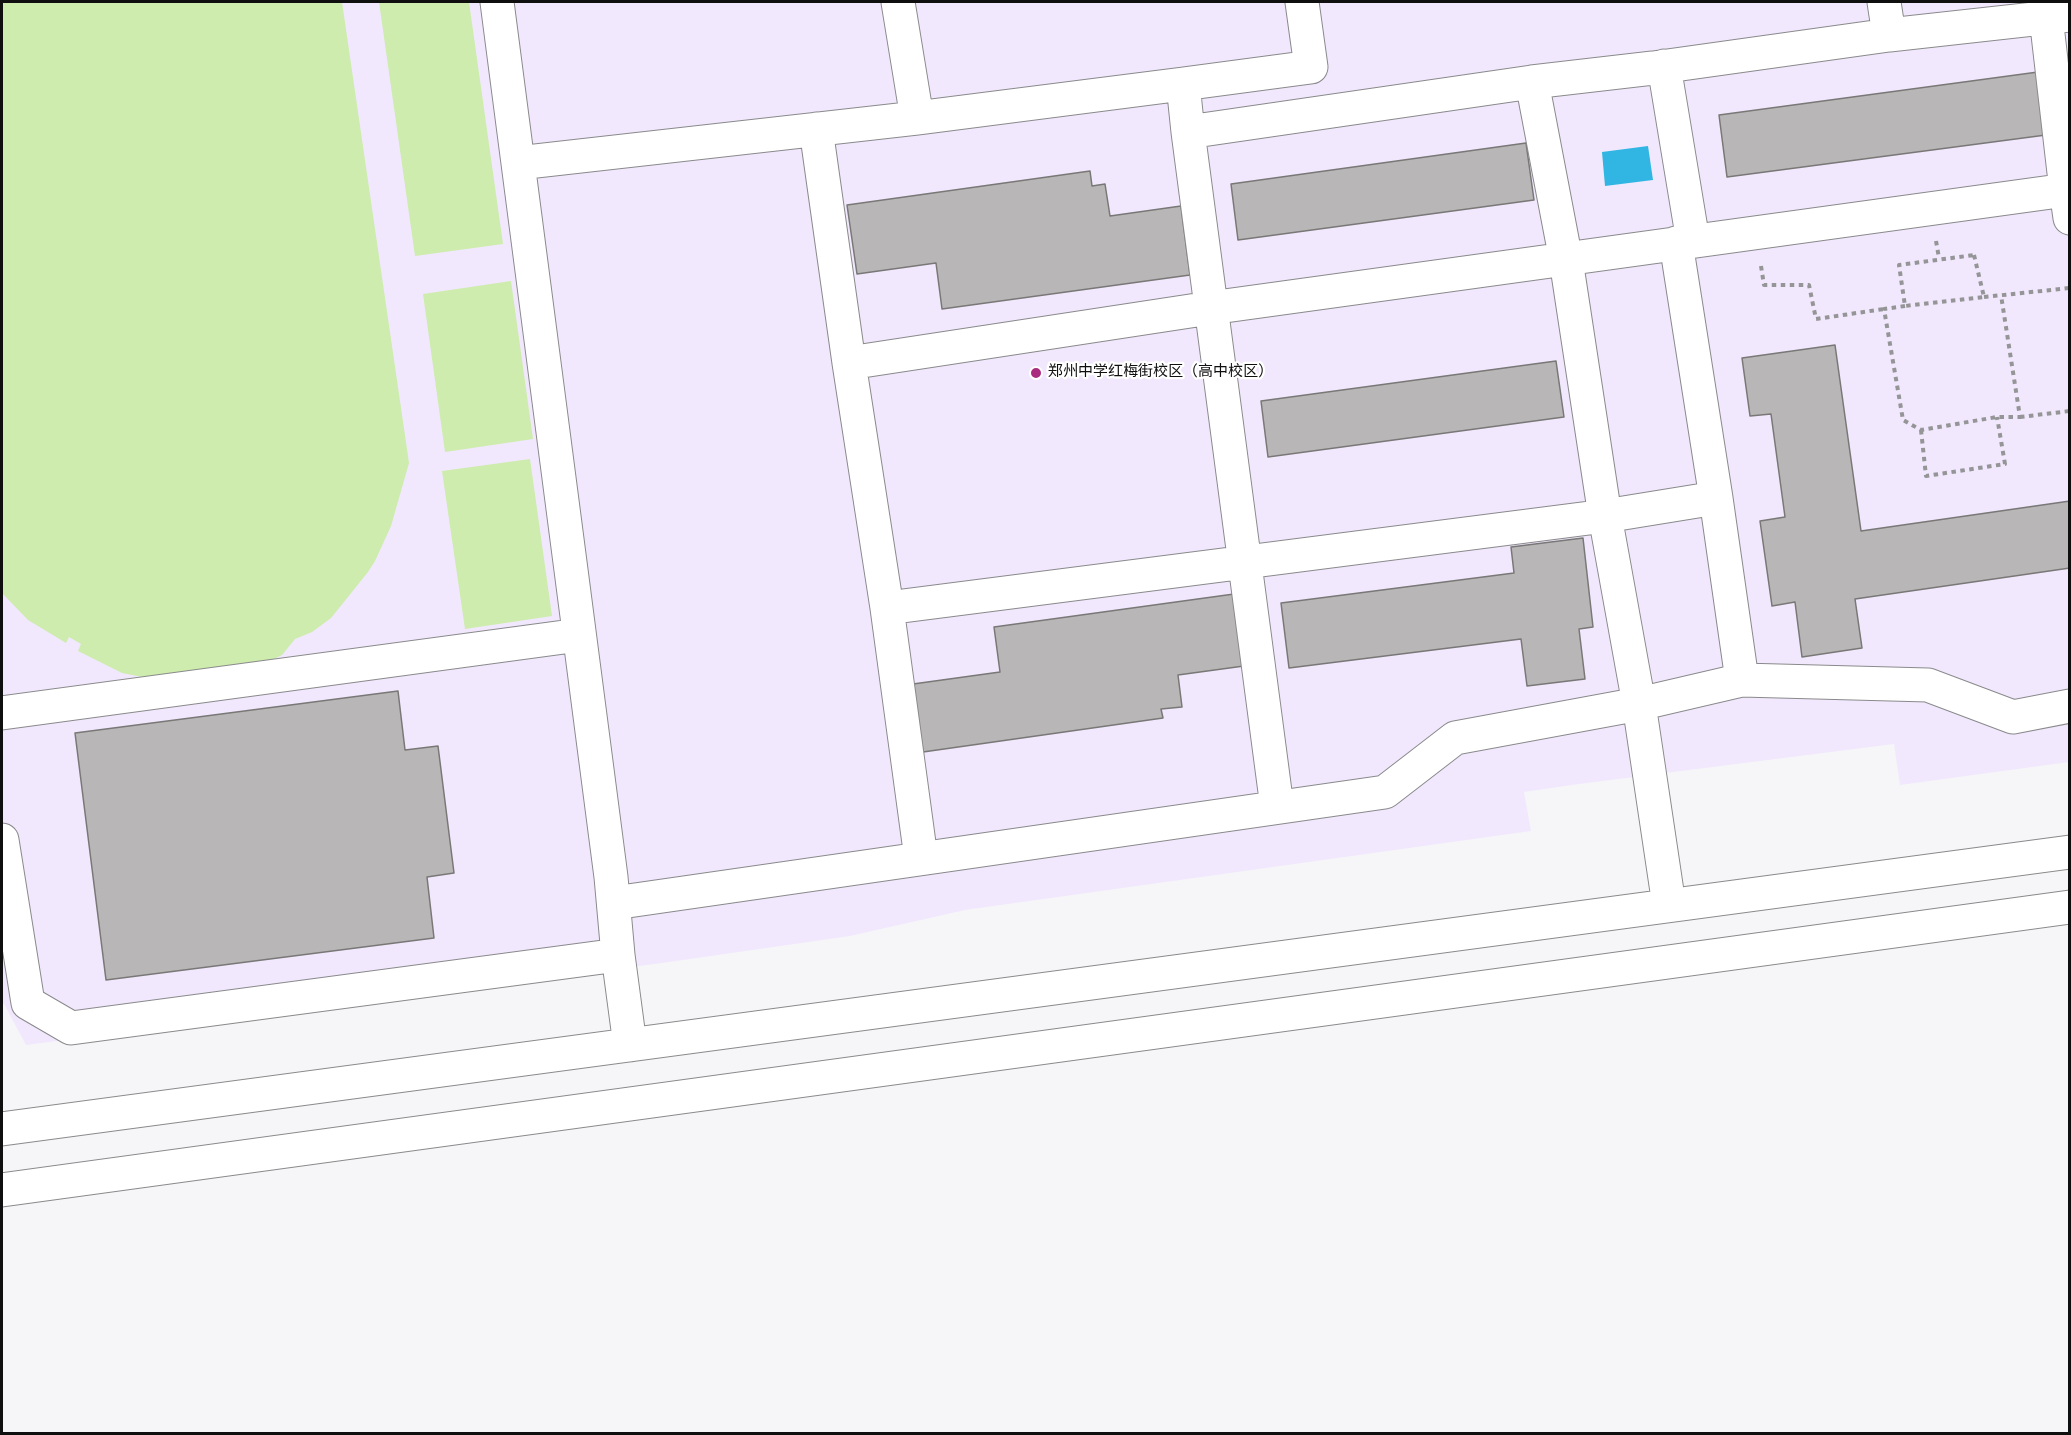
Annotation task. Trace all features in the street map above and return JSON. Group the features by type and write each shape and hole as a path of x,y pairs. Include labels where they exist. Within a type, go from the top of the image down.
{"street":[{"path":"497,2 614,903 618,955 630,1045"},
{"path":"898,2 916,118"},
{"path":"1302,2 1316,114"},
{"path":"1884,2 1889,34"},
{"path":"849,363 1210,308 1756,232 2068,204 2058,16 1942,15 1889,34 1532,82 1188,132"},
{"path":"1664,66 1716,498 1742,681"},
{"path":"518,163 916,118 1311,67"},
{"path":"1532,82 1566,260 1605,516 1639,704 1669,905"},
{"path":"1183,84 1210,308 1277,807"},
{"path":"816,129 887,608 921,858"},
{"path":"887,608 1605,516 1716,498"},
{"path":"2,713 579,635"},
{"path":"614,903 1385,792 1455,738 1639,704 1742,681 1929,685 2013,717 2070,706"},
{"path":"2,840 28,1003 71,1028 618,955"},
{"path":"2,1129 2070,852"},
{"path":"2,1190 2070,907"}],"path":[{"path":"1756,232 1764,285 1809,285 1816,319 1905,306 2070,288"},
{"path":"1905,306 1899,265 1939,258 1974,255 1984,297"},
{"path":"2001,295 2020,417"},
{"path":"1884,309 1903,420 1921,430 1996,417 2020,417 2070,411"},
{"path":"1921,430 1926,476 2005,464 1996,417"}],"shaded area":[{"name":"郑州中学红梅街校区（高中校区）","path":"2,2 2069,2 2069,762 1900,785 1894,744 1579,784 1524,792 1531,831 965,910 850,936 662,963 26,1045 2,1004"}],"green space":[{"path":"2,2 342,2 409,463 391,526 368,572 331,618 312,632 295,639 282,655 266,663 142,677 122,673 78,651 81,644 69,637 66,643 28,620 2,593"},
{"path":"379,2 469,2 503,244 415,256"},
{"path":"511,281 533,439 445,452 423,294"},
{"path":"530,459 552,616 465,629 442,471"}],"water":[{"path":"1648,146 1653,180 1605,186 1602,152"}],"building":[{"path":"2038,72 2046,135 1727,177 1719,115"},
{"path":"1526,143 1534,200 1238,240 1231,184"},
{"path":"1090,171 1092,186 1105,184 1110,216 1181,206 1190,275 942,309 936,263 857,274 847,205"},
{"path":"1835,345 1861,531 2070,501 2070,568 1855,599 1862,648 1802,657 1795,602 1772,606 1760,521 1785,517 1771,414 1750,416 1742,358"},
{"path":"1556,361 1564,417 1268,457 1261,401"},
{"path":"1583,538 1593,627 1579,629 1585,679 1527,686 1521,639 1289,668 1281,603 1514,573 1511,547"},
{"path":"1234,594 1244,666 1178,675 1182,707 1161,709 1163,718 923,752 913,684 1000,672 994,627"},
{"path":"398,691 405,750 438,746 454,873 427,877 434,938 106,980 75,733"}],"place":[{"name":"郑州中学红梅街校区（高中校区）","path":"1036,373"}]}
